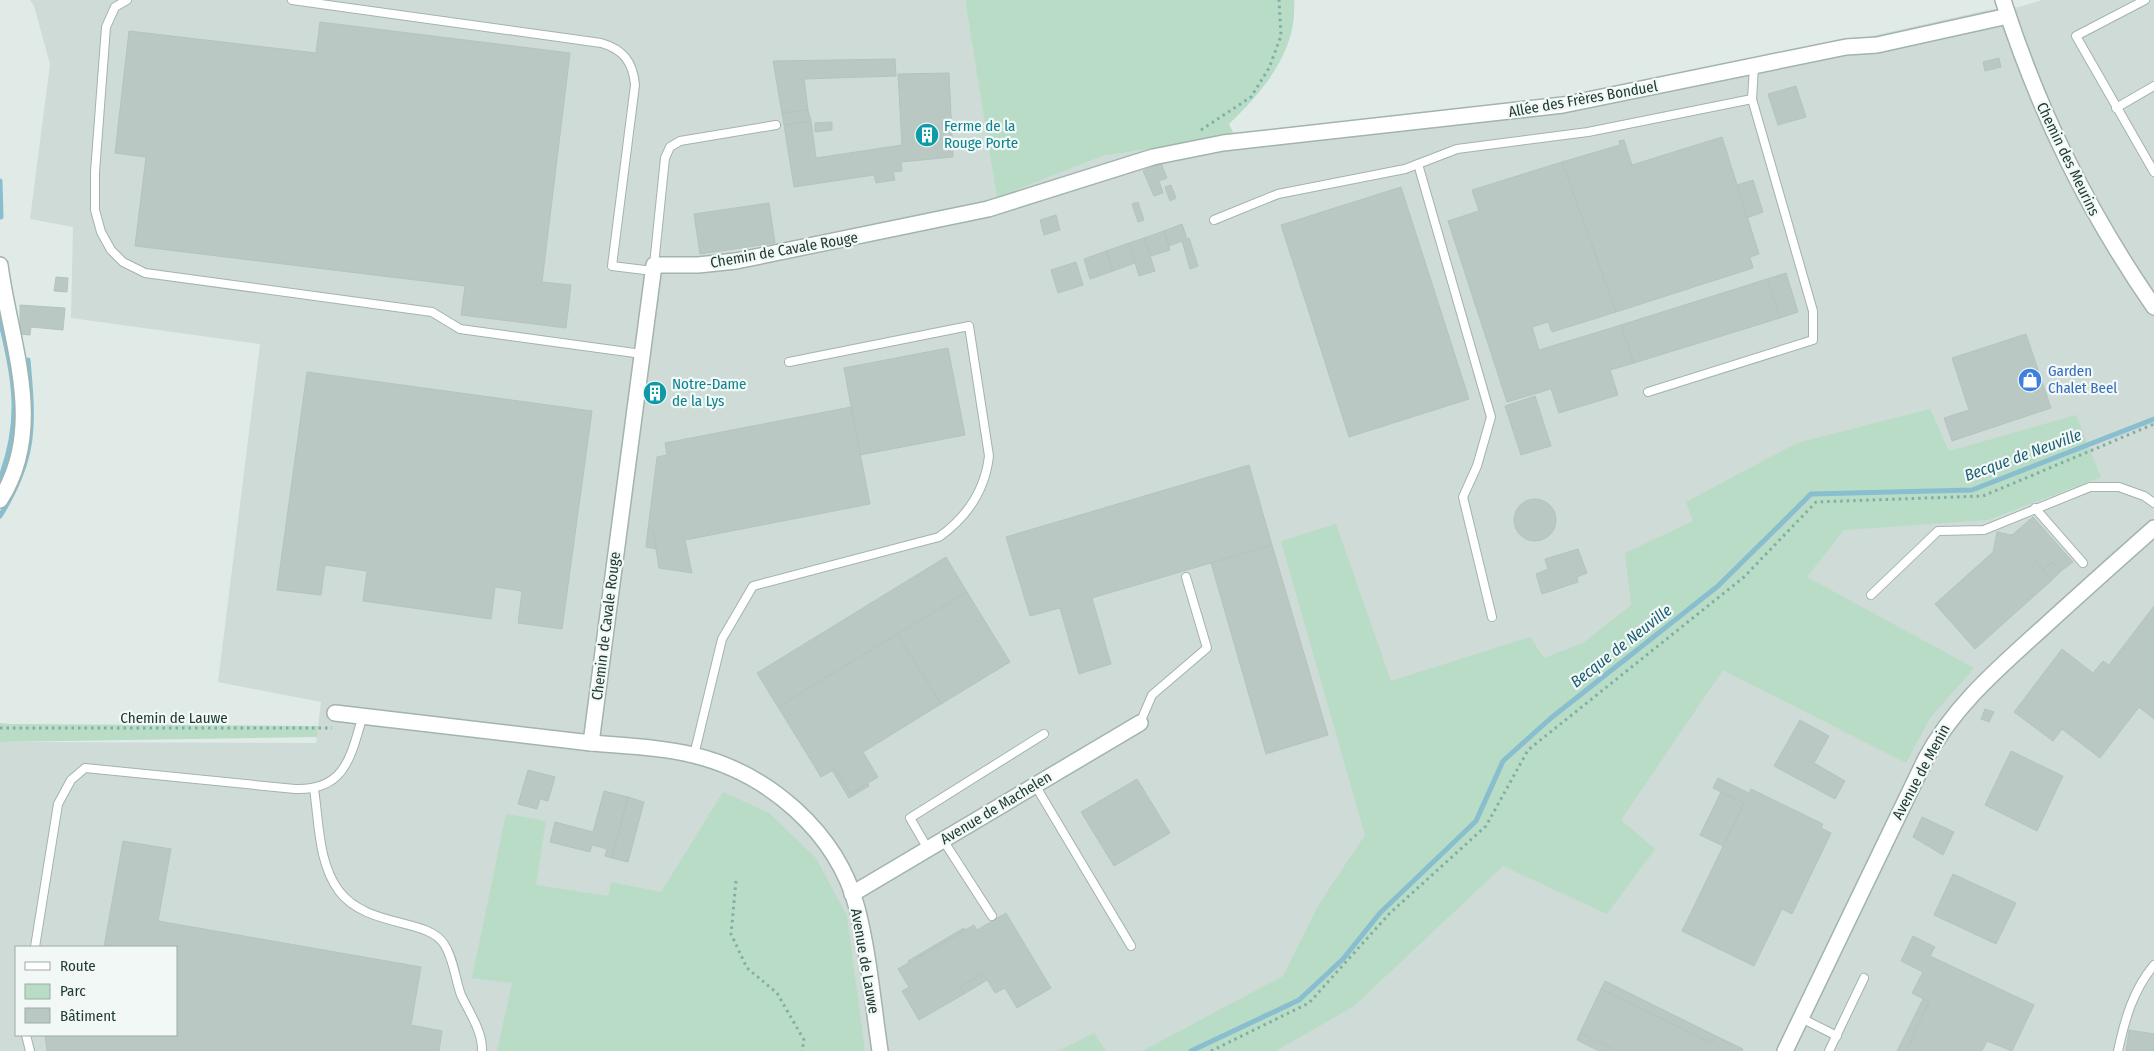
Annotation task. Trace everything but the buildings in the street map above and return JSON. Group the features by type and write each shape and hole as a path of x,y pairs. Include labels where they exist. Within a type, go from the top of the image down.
{"street":[{"name":"Chemin des Meurins","path":"2003,0 2041,106 2071,170 2102,226 2154,307"},
{"name":"Allée des Frères Bonduel","path":"1153,158 1223,143 1563,105 1846,47 1878,45 2008,16"},
{"name":"Chemin de Cavale Rouge","path":"591,742 653,268 736,261 971,213 1022,201 1153,158"},
{"path":"0,264 20,363 24,412 24,431 18,462 8,488 0,500"},
{"name":"Avenue de Menin","path":"1784,1051 1925,760 1951,717 2000,666 2154,528"},
{"path":"335,713 591,742"},
{"name":"Avenue de Machelen","path":"852,894 1140,723"},
{"name":"Avenue de Lauwe","path":"591,742 666,750 694,755 723,765 756,781 796,810 815,830 831,852 852,894 860,923 880,1051"}],"lane":[{"path":"127,0 116,8 106,27 95,191 95,210 101,232 111,250 123,262 146,273 432,312 460,329 642,354"},
{"path":"292,0 601,43 612,46 623,54 634,71 635,85 612,266 653,268 665,158 670,147 680,141 776,125"},
{"path":"2145,0 2076,36 2154,172"},
{"path":"1648,392 1813,340 1813,311 1752,99 1754,67"},
{"path":"2116,108 2154,86"},
{"path":"1214,220 1278,194 1405,169 1457,149 1588,132 1752,99"},
{"path":"1418,164 1491,417 1477,466 1463,498 1492,617"},
{"path":"694,755 722,639 753,586 939,537 952,528 970,508 980,490 987,471 989,456 969,326 790,362"},
{"path":"1871,595 1938,532 1984,530 2090,487 2119,487 2144,496 2154,503"},
{"path":"2035,508 2083,563"},
{"path":"1140,723 1152,695 1207,648 1186,577"},
{"path":"34,946 58,804 71,780 81,770 84,768 296,790 314,789 329,784 346,766 363,715"},
{"path":"928,849 910,818 1044,734"},
{"path":"1035,785 1131,946"},
{"path":"314,789 325,860 331,879 340,893 363,912 428,931 440,940 447,950 458,986 480,1037 482,1051"},
{"path":"943,840 992,916"},
{"path":"2118,1051 2124,1024 2136,990 2154,965"},
{"path":"1829,1051 1864,978"},
{"path":"1800,1018 1837,1036"},
{"path":"26,1036 30,1051"}],"path":[{"path":"1200,131 1251,97 1268,68 1281,36 1279,0"},
{"path":"1211,1051 1309,1003 1390,914 1486,826 1528,750 1744,577 1816,502 1983,496 2154,425"},
{"name":"Chemin de Lauwe","path":"0,728 332,730 335,713"},
{"path":"736,880 731,934 747,968 777,993 804,1040 802,1051"}],"shaded area":[{"path":"30,0 965,0 998,196 1103,156 1235,136 1565,97 1872,36 1988,10 2019,7 2042,0 2154,0 2154,1051 0,1051 0,742 316,743 321,702 218,682 260,344 71,318 73,227 30,219 50,64 34,6"}],"green space":[{"path":"965,0 1294,0 1294,19 1284,53 1276,69 1266,84 1229,124 1235,136 1103,156 997,197"},
{"path":"1930,409 1949,451 2076,415 2101,477 1988,520 1844,530 1807,577 1974,668 1930,718 1906,763 1723,670 1621,820 1655,849 1607,914 1503,866 1354,1006 1276,1051 1142,1051 1283,976 1319,904 1365,835 1281,541 1336,524 1391,681 1530,637 1544,658 1583,643 1631,605 1625,553 1693,521 1686,502 1797,443"},
{"path":"0,723 318,726 317,737 0,742"},
{"path":"723,792 769,813 816,858 847,916 865,1051 497,1051 512,983 472,978 506,814 546,821 536,885 608,896 611,882 661,892"},
{"path":"1094,1033 1106,1051 1058,1051"}],"waterway":[{"path":"0,181 1,217"},
{"path":"0,319 9,361 14,399 12,437 0,479"},
{"path":"0,516 20,476 30,441 31,404 28,360"},
{"name":"Becque de Neuville","path":"1191,1051 1299,1000 1343,959 1380,913 1476,821 1503,761 1551,718 1718,586 1811,494 1972,490 2154,419"}],"place":[{"name":"Ferme de la Rouge Porte","path":"927,135"},
{"name":"Garden Chalet Beel","path":"2030,380"},
{"name":"Notre-Dame de la Lys","path":"655,393"}]}
